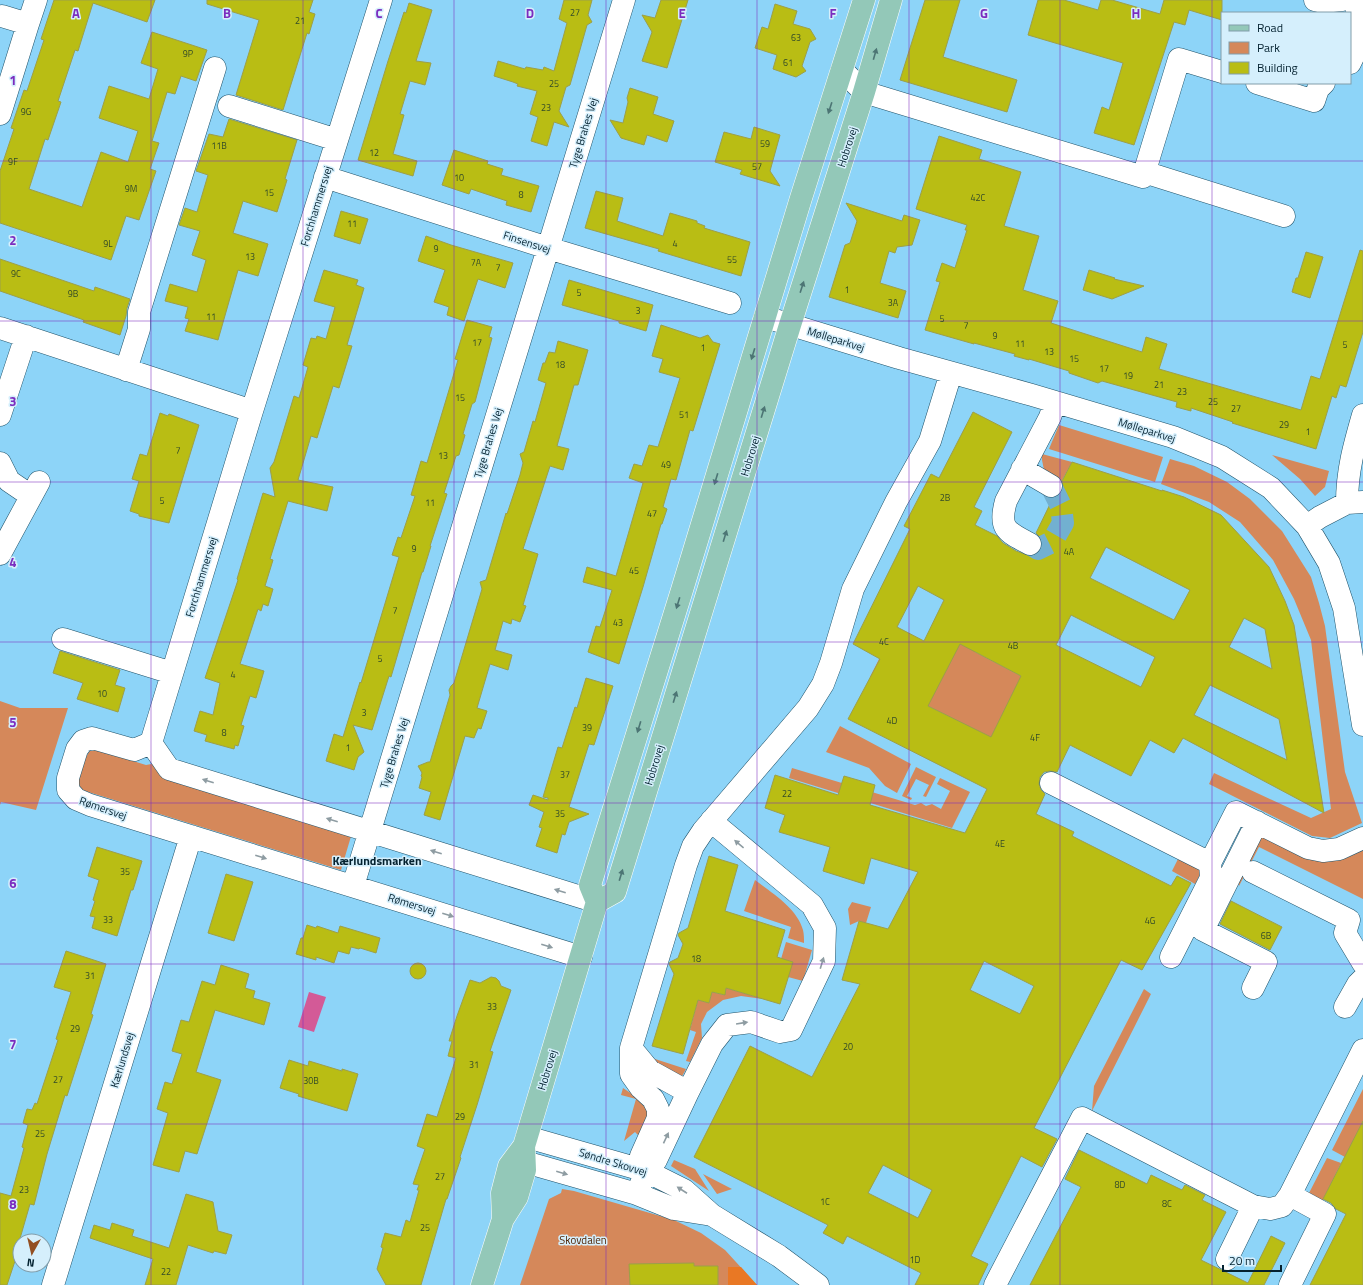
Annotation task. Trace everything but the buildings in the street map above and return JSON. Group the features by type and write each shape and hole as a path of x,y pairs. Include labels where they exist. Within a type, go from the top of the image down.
{"main road":[{"path":"597,902 590,885 864,0"},
{"name":"Hobrovej","path":"482,1285 503,1219 502,1193 509,1166 525,1148 597,902 616,892 790,325 864,92 891,0"}],"street":[{"path":"0,114 36,0"},
{"name":"Forchhammersvej","path":"151,743 252,411 381,0"},
{"name":"Tyge Brahes Vej","path":"353,886 624,0"},
{"path":"1315,0 1323,2 1342,0"},
{"path":"1351,61 1356,51 1361,30 1355,0"},
{"path":"2,16 28,24"},
{"path":"842,70 864,92 1143,177 1179,59 1221,72"},
{"path":"126,370 140,329 139,312 215,68"},
{"path":"1259,84 1314,101 1318,90 1323,84"},
{"path":"229,106 337,140"},
{"path":"1144,172 1284,216"},
{"name":"Finsensvej","path":"325,177 548,248 730,303"},
{"name":"Mølleparkvej","path":"765,317 951,373 1174,437 1222,457 1271,488 1307,526 1328,563 1344,608 1363,725"},
{"path":"0,328 252,411"},
{"path":"0,415 26,336"},
{"path":"646,1171 641,1156 658,1118 658,1109 653,1099 641,1088 630,1074 631,1048 693,846 711,821 808,708 823,684 832,663 853,589 896,502 930,441 951,373"},
{"path":"1030,544 1010,534 1004,523 1002,514 1006,501 1050,417 1055,402"},
{"path":"1307,526 1320,516 1355,503 1347,490 1351,456 1363,415"},
{"path":"0,462 9,481 35,489 0,554"},
{"path":"1022,469 1051,486"},
{"path":"63,639 172,673"},
{"name":"Rømersvej","path":"151,743 134,750 92,738 83,741 77,749 68,778 68,790 76,799 90,805 581,957"},
{"path":"151,743 169,769 597,902"},
{"path":"1051,783 1210,863"},
{"path":"1171,957 1211,878 1210,863 1236,812 1308,848 1323,852 1339,849 1363,838"},
{"path":"637,1194 646,1171 656,1160 712,1044 727,1025 751,1022 780,1032 791,1030 824,961 825,928 812,905 711,821"},
{"path":"1253,988 1266,962 1202,930 1257,822"},
{"name":"Kærlundsvej","path":"53,1285 191,836"},
{"path":"1253,872 1349,920 1345,933 1363,962"},
{"path":"1345,1007 1358,984 1363,979"},
{"path":"631,1048 650,1071 688,1092"},
{"path":"995,1285 1082,1118 1253,1206 1270,1209 1282,1206 1290,1195 1363,1050"},
{"name":"Søndre Skovvej","path":"525,1148 646,1171 684,1190 712,1215 779,1256 818,1285"},
{"name":"Søndre Skovvej","path":"525,1148 674,1209 712,1215"},
{"path":"1290,1195 1325,1214 1290,1285"},
{"path":"1227,1259 1253,1206"}],"green space":[{"path":"1059,425 1163,457 1155,482 1049,449"},
{"path":"1042,454 1072,462 1061,482 1044,470"},
{"path":"1272,455 1329,471 1325,487 1315,496 1300,479"},
{"path":"1170,459 1194,466 1227,482 1250,499 1282,531 1311,577 1325,626 1345,772 1362,823 1330,838 1312,836 1209,784 1214,773 1311,818 1331,809 1311,640 1294,599 1273,560 1240,522 1209,502 1161,484"},
{"path":"968,628 975,652 1021,676 1020,752 870,677 879,659"},
{"path":"0,701 20,708 68,708 36,810 1,802 0,805"},
{"path":"840,726 911,764 897,793 885,786 869,768 826,752"},
{"path":"97,750 146,765 157,763 352,833 341,870 85,791 79,784 82,768 90,751"},
{"path":"916,767 936,777 926,797 923,796 929,785 916,779 907,796 912,798 911,800 902,796"},
{"path":"792,768 915,805 921,803 926,806 932,804 941,809 950,791 937,784 940,778 970,792 952,828 789,778"},
{"path":"1257,834 1322,861 1343,858 1363,850 1363,899 1259,847 1239,886 1236,875"},
{"path":"1180,855 1204,867 1195,884 1172,871"},
{"path":"755,880 790,908 800,922 804,935 804,943 788,938 791,927 744,911"},
{"path":"852,902 871,907 866,923 859,921 850,925 848,909"},
{"path":"786,942 812,950 803,981 788,977 781,959"},
{"path":"726,988 763,999 741,996 723,1000 707,1012 701,1024 702,1038 690,1062 686,1061 696,1032 690,1030 698,1000 709,1003 712,992 724,995"},
{"path":"1144,989 1151,994 1092,1111 1094,1086"},
{"path":"652,1058 686,1069 680,1080 666,1072"},
{"path":"623,1088 641,1100 649,1113 640,1137 635,1132 624,1141 636,1099 621,1095"},
{"path":"1363,1089 1363,1121 1345,1157 1332,1150"},
{"path":"1327,1158 1341,1163 1322,1202 1308,1195"},
{"path":"674,1160 695,1169 709,1191 671,1166"},
{"path":"703,1174 732,1189 717,1194"},
{"name":"Skovdalen","path":"562,1189 574,1191 674,1220 701,1233 725,1250 757,1285 520,1285 549,1199 561,1193"}],"shaded area":[{"path":"309,992 326,997 314,1032 298,1027"},
{"path":"728,1267 741,1267 757,1285 728,1285"}],"tunnel":[{"path":"1030,544 1038,549 1052,542 1063,523 1061,506 1051,486"}],"district":[{"name":"Kærlundsmarken","path":"377,860"}]}
